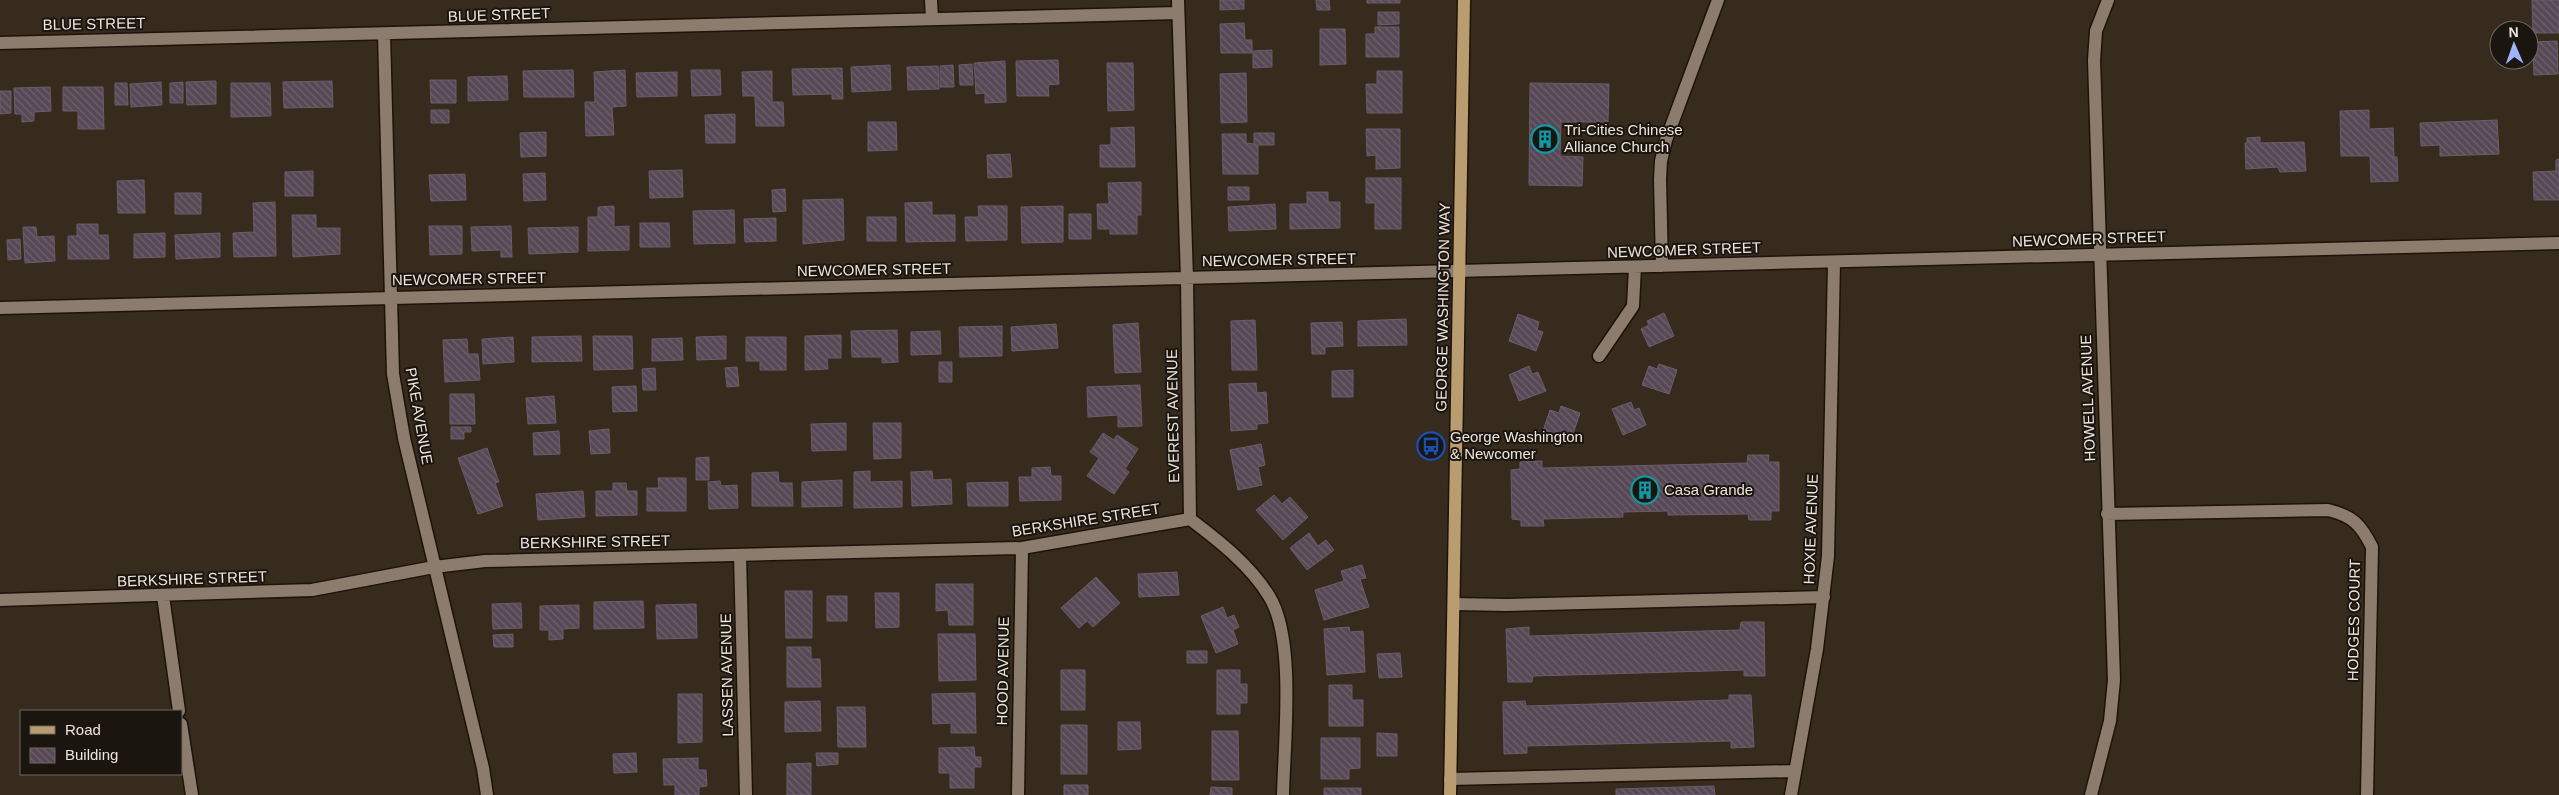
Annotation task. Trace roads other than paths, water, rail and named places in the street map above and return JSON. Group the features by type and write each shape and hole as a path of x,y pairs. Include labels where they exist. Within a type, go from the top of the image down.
{"main road":[{"name":"GEORGE WASHINGTON WAY","path":"1450,795 1464,0"}],"street":[{"path":"931,0 932,19"},
{"name":"EVEREST AVENUE","path":"1178,0 1187,279 1190,519"},
{"path":"1662,266 1661,161 1666,140 1718,0"},
{"name":"HOWELL AVENUE","path":"2091,795 2110,721 2114,680 2107,514 2094,44 2099,19 2108,0"},
{"name":"BLUE STREET","path":"0,43 1178,13"},
{"name":"PIKE AVENUE","path":"384,34 393,374 404,438 483,768 486,795"},
{"name":"NEWCOMER STREET","path":"0,308 2559,243"},
{"name":"HOXIE AVENUE","path":"1790,795 1824,597 1828,556 1834,262"},
{"path":"1599,356 1633,306 1635,267"},
{"name":"HODGES COURT","path":"2107,514 2328,510 2346,514 2364,530 2372,547 2366,795"},
{"path":"1190,519 1213,536 1255,576 1270,597 1281,625 1286,658 1283,795"},
{"name":"BERKSHIRE STREET","path":"0,600 312,590 434,567 485,561 1022,548 1190,519"},
{"name":"HOOD AVENUE","path":"1018,795 1022,548"},
{"name":"LASSEN AVENUE","path":"740,555 746,795"},
{"path":"163,596 179,710"},
{"path":"1454,604 1517,605 1824,597"},
{"path":"182,730 192,795"},
{"path":"1450,778 1795,771"}],"place":[{"name":"Tri-Cities Chinese Alliance Church","path":"1545,139"},
{"name":"George Washington & Newcomer","path":"1431,446"},
{"name":"Casa Grande","path":"1645,490"}]}
